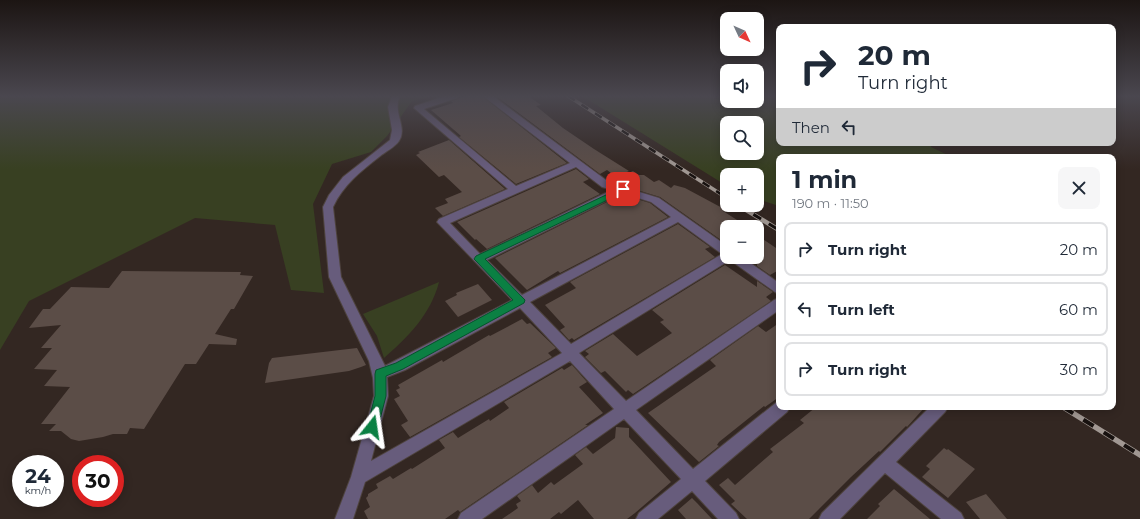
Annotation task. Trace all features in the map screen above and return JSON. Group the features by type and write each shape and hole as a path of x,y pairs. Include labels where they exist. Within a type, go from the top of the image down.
{"street":[{"path":"344,519 359,477 381,396 380,374 376,361 335,277 328,207 331,199 350,177 394,142 399,131 395,120"},
{"path":"432,120 515,190"},
{"path":"520,120 606,184 655,200 720,247"},
{"path":"577,163 443,222 730,519"},
{"path":"479,259 623,189"},
{"path":"380,374 400,366 520,300 679,217"},
{"path":"359,477 570,353 720,260"},
{"path":"744,264 776,287"},
{"path":"467,519 776,305"},
{"path":"645,519 778,410"},
{"path":"828,519 937,410"},
{"path":"884,463 956,519"}],"green space":[{"path":"0,120 398,120 387,136 371,152 332,164 313,204 324,293 291,290 275,225 195,218 29,301 0,350"},
{"path":"621,120 720,120 720,160 764,160 764,120 776,120 776,146 931,146 946,154 776,154 776,205 764,201 764,168 720,168 720,182"},
{"path":"439,282 430,304 418,324 402,342 384,358 377,336 363,314"}],"building":[{"path":"443,120 513,120 567,163 516,184 459,137 461,136"},
{"path":"528,120 553,120 594,149 629,171 616,177 607,170 600,174"},
{"path":"449,140 505,189 443,216 435,208 448,203 445,199 462,192 444,175 439,177 416,155 420,153 418,152"},
{"path":"576,169 589,179 583,182 600,194 487,249 476,239 475,240 457,222"},
{"path":"633,171 638,175 644,175 654,182 659,180 671,188 674,185 685,188 720,207 720,212 725,212 737,220 720,220 720,239 660,197 637,190 620,177"},
{"path":"627,196 650,203 668,217 560,273 558,271 527,290 495,258 609,201 612,203"},
{"path":"678,224 710,247 705,249 715,257 574,340 572,338 569,340 560,330 565,327 545,305 576,288 570,282"},
{"path":"764,240 776,248 776,272 770,275 757,266 757,264 764,264"},
{"path":"725,265 757,287 757,281 773,292 766,297 771,301 633,394 628,390 626,392 605,371 601,373 585,357 589,354 585,351 613,334 637,356 672,333 660,322 664,320 652,310"},
{"path":"122,271 241,272 240,275 253,276 234,309 231,309 215,334 237,339 236,345 209,344 196,364 185,364 144,429 130,428 127,434 113,434 79,441 71,439 61,431 49,431 56,424 41,424 70,387 44,386 57,370 34,369 52,348 41,348 61,325 29,328 43,309 50,309 71,287 109,288"},
{"path":"478,284 492,300 458,317 445,301 457,295 456,293"},
{"path":"522,319 527,324 530,323 556,348 548,353 552,357 410,437 401,425 408,421 394,399 400,396 396,390 400,388 398,385 442,360 443,362 489,335 490,336"},
{"path":"776,325 776,399 765,407 764,406 719,442 717,445 719,446 699,462 648,413 716,366 710,360 758,326 766,332"},
{"path":"357,348 366,365 349,371 265,383 269,363 272,358"},
{"path":"572,365 587,382 579,387 603,413 585,425 588,425 460,512 458,510 445,519 368,519 364,511 370,507 366,498 368,494 378,488 376,484 390,476 393,479 411,468 412,469 445,448 439,440 453,432 458,438 489,419 490,421 509,408 504,402 562,368 564,370"},
{"path":"812,410 922,410 907,427 906,426 880,452 879,451 851,477 809,519 747,519 731,504 735,501 719,485 728,478 735,485 773,452 770,449 804,423 800,420"},
{"path":"616,427 629,428 629,437 671,482 635,513 627,519 594,519 578,500 561,514 559,512 550,519 502,519 518,508 516,504 521,501 517,496 532,485 538,493 551,482 554,485 583,464 575,455 586,447 593,454 615,438"},
{"path":"944,448 947,450 948,449 975,469 948,498 922,477 930,469 926,466"},
{"path":"894,489 930,519 867,519 880,506 878,504"},
{"path":"986,494 1007,519 980,519 966,502"},
{"path":"692,498 712,519 686,519 678,510"}],"railway":[{"path":"606,120 720,194"},
{"path":"749,212 776,228"},
{"path":"1068,410 1140,455"}],"route":[{"path":"372,427 381,396 380,374 400,366 520,300 512,294 479,259 623,189"}]}
